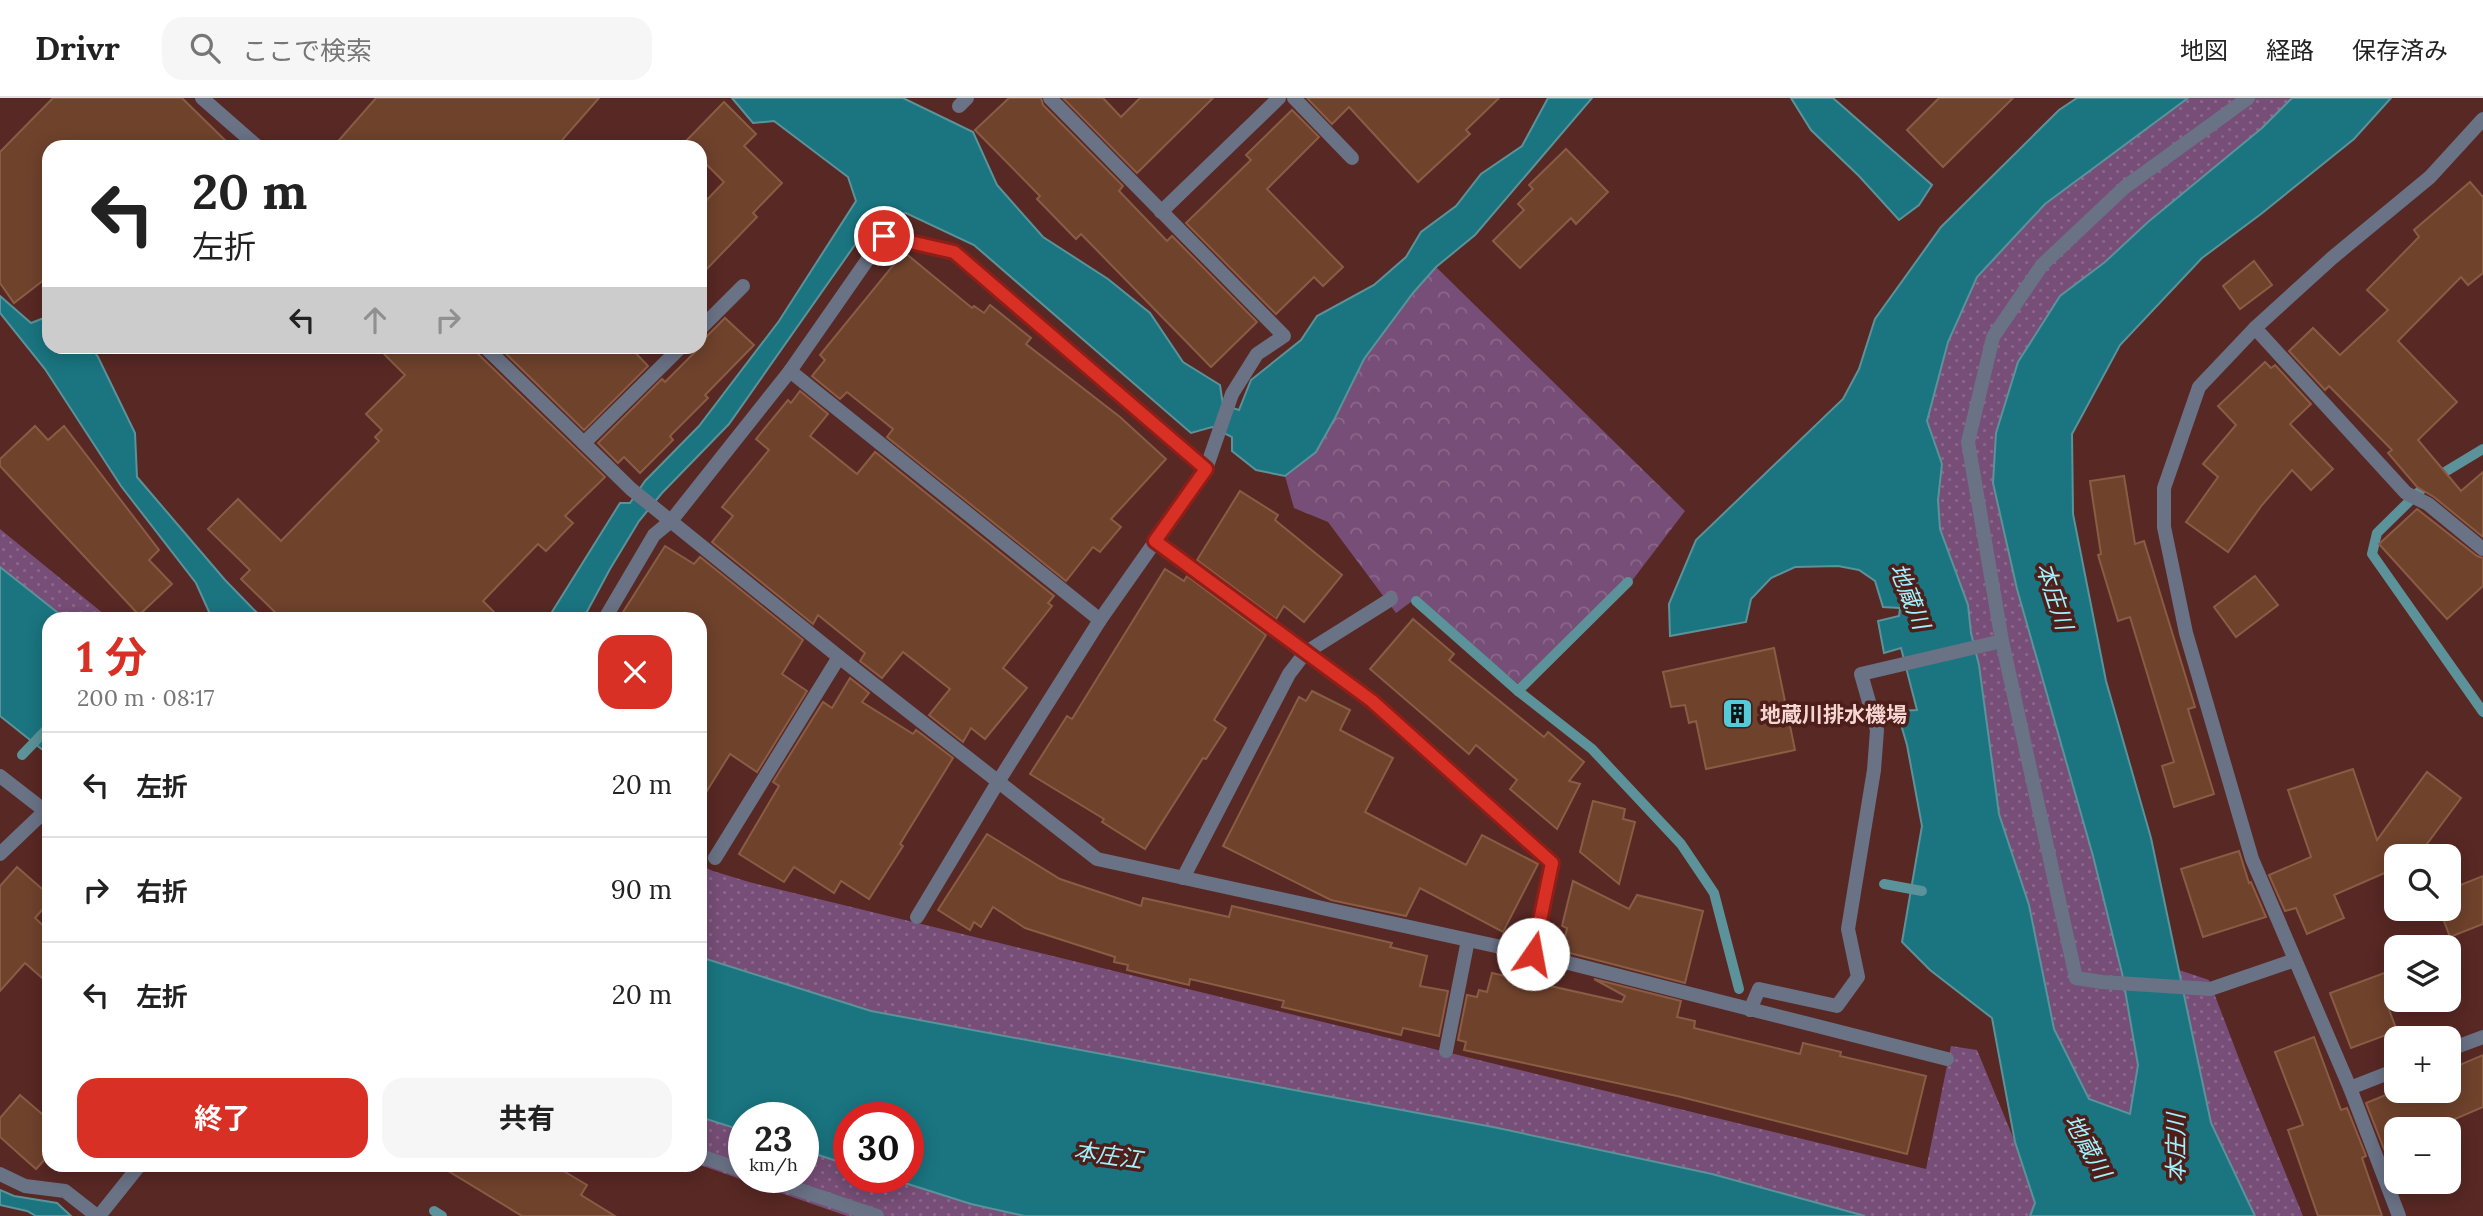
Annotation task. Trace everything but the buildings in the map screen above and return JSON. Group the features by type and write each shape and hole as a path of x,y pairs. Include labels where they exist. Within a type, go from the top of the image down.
{"street":[{"path":"202,98 250,140"},
{"path":"916,917 1100,620 1206,469 1233,394 1257,354 1284,336 1050,98"},
{"path":"1161,212 1279,98"},
{"path":"1294,98 1352,158"},
{"path":"2248,98 2126,187 2042,265 1993,337 1968,442 2002,641 2076,978 2210,989 2295,960"},
{"path":"2399,1216 2350,1088 2252,859 2186,634 2164,527 2164,488 2199,387 2255,328 2332,258 2430,177 2483,119"},
{"path":"609,612 654,535 671,521 790,372 884,236 954,252 1206,469"},
{"path":"707,322 743,286"},
{"path":"2255,328 2406,493 2428,504 2483,549"},
{"path":"492,354 631,489 839,657 1097,859 1533,954 1947,1059"},
{"path":"584,443 674,354"},
{"path":"790,372 1100,620"},
{"path":"1155,541 1372,701 1552,863 1533,954"},
{"path":"1183,878 1289,674 1306,653 1391,598"},
{"path":"1750,1010 1759,989 1837,1006 1858,977 1848,929 1874,770 1877,730 1861,674 2002,641"},
{"path":"715,858 839,657"},
{"path":"0,776 42,808"},
{"path":"0,854 42,816"},
{"path":"1446,1051 1468,940"},
{"path":"2461,1045 2483,1037"},
{"path":"2350,1088 2384,1075"},
{"path":"707,1158 728,1166"},
{"path":"0,1174 24,1186 65,1191 98,1216 134,1172"},
{"path":"807,1193 867,1214"}],"green space":[{"path":"2188,98 2292,98 2262,128 2148,222 2105,262 2060,296 2093,856 2122,973 2138,1065 2130,1114 2089,1099 2054,1029 2029,905 1999,814 1979,665 1968,605 1940,529 1938,500 1942,464 1927,421 1948,342 1977,277 2045,204"},
{"path":"1436,267 1685,511 1628,586 1524,689 1415,599 1396,613 1328,522 1294,508 1285,476 1316,451 1364,359"},
{"path":"0,529 101,612 57,612 0,567"},
{"path":"707,868 749,882 1926,1169 1951,1046 1977,1050 2015,1142 2035,1204 2030,1216 1865,1216 1712,1174 1493,1127 871,1011 707,959"},
{"path":"2179,970 2209,980 2303,1216 2255,1216 2211,1123"},
{"path":"707,1119 728,1126 728,1175 707,1167"},
{"path":"819,1155 833,1160 833,1193 924,1193 924,1189 971,1204 1025,1216 847,1216 781,1193 819,1193"}],"water":[{"path":"732,98 903,98 973,132 997,185 1043,237 1108,279 1150,313 1183,362 1220,385 1223,405 1239,410 1251,380 1301,340 1317,316 1374,285 1406,257 1421,232 1456,206 1481,174 1522,146 1548,98 1592,98 1475,235 1436,267 1413,293 1364,359 1316,452 1285,476 1256,470 1232,451 1232,437 1212,427 1191,433 974,245 906,213 880,219 859,239 729,424 662,493 639,521 587,612 552,612 620,503 630,503 645,481 699,426 779,321 856,201 848,177 774,121 753,123"},
{"path":"1791,98 1833,98 1932,185 1919,205 1899,220 1859,176 1811,130"},
{"path":"2077,98 2188,98 2045,204 1977,277 1948,342 1927,421 1942,464 1938,500 1940,529 1968,605 1979,665 1999,814 2029,905 2054,1029 2089,1099 2130,1114 2138,1065 2122,973 2093,856 2017,589 1993,483 1996,433 2018,362 2060,296 2105,262 2148,222 2262,128 2292,98 2391,98 2354,139 2202,258 2120,345 2072,434 2073,514 2106,681 2151,838 2211,1123 2255,1216 2030,1216 2035,1203 2015,1142 1992,1018 1930,970 1902,942 1922,826 1907,745 1897,711 1917,710 1901,648 1884,653 1878,621 1899,616 1900,608 1883,607 1875,581 1859,570 1838,566 1795,567 1771,578 1751,599 1746,622 1670,636 1669,604 1696,540 1843,399 1859,369 1875,319 1941,227 2059,110"},
{"path":"0,296 31,323 42,319 42,354 96,354 135,433 137,477 225,580 256,612 209,612 196,583 121,486 45,369 0,313"},
{"path":"0,567 57,612 42,612 42,749 0,716"},
{"name":"本庄江","path":"707,959 871,1011 1493,1127 1712,1174 1865,1216 1025,1216 971,1204 924,1189 924,1102 833,1102 833,1160 819,1155 819,1102 728,1102 728,1126 707,1119"},
{"path":"0,1190 14,1196 57,1203 71,1216 36,1216 27,1211 0,1205"}],"waterway":[{"path":"2483,449 2430,481 2377,533 2372,554 2483,712"},
{"path":"1416,601 1518,691 1628,582"},
{"path":"1518,691 1592,749 1681,844 1714,893 1739,989"},
{"path":"22,755 42,734"},
{"path":"1884,884 1922,891"},
{"path":"434,1211 442,1216"}],"place":[{"name":"地蔵川排水機場","path":"1737,714"}],"route":[{"path":"884,236 954,252 1206,469 1155,541 1372,701 1552,863 1533,954"}],"water label":[{"name":"地蔵川","path":"1910,596"},
{"name":"本庄川","path":"2055,596"},
{"name":"地蔵川","path":"2088,1146"},
{"name":"本庄川","path":"2175,1148"}]}
